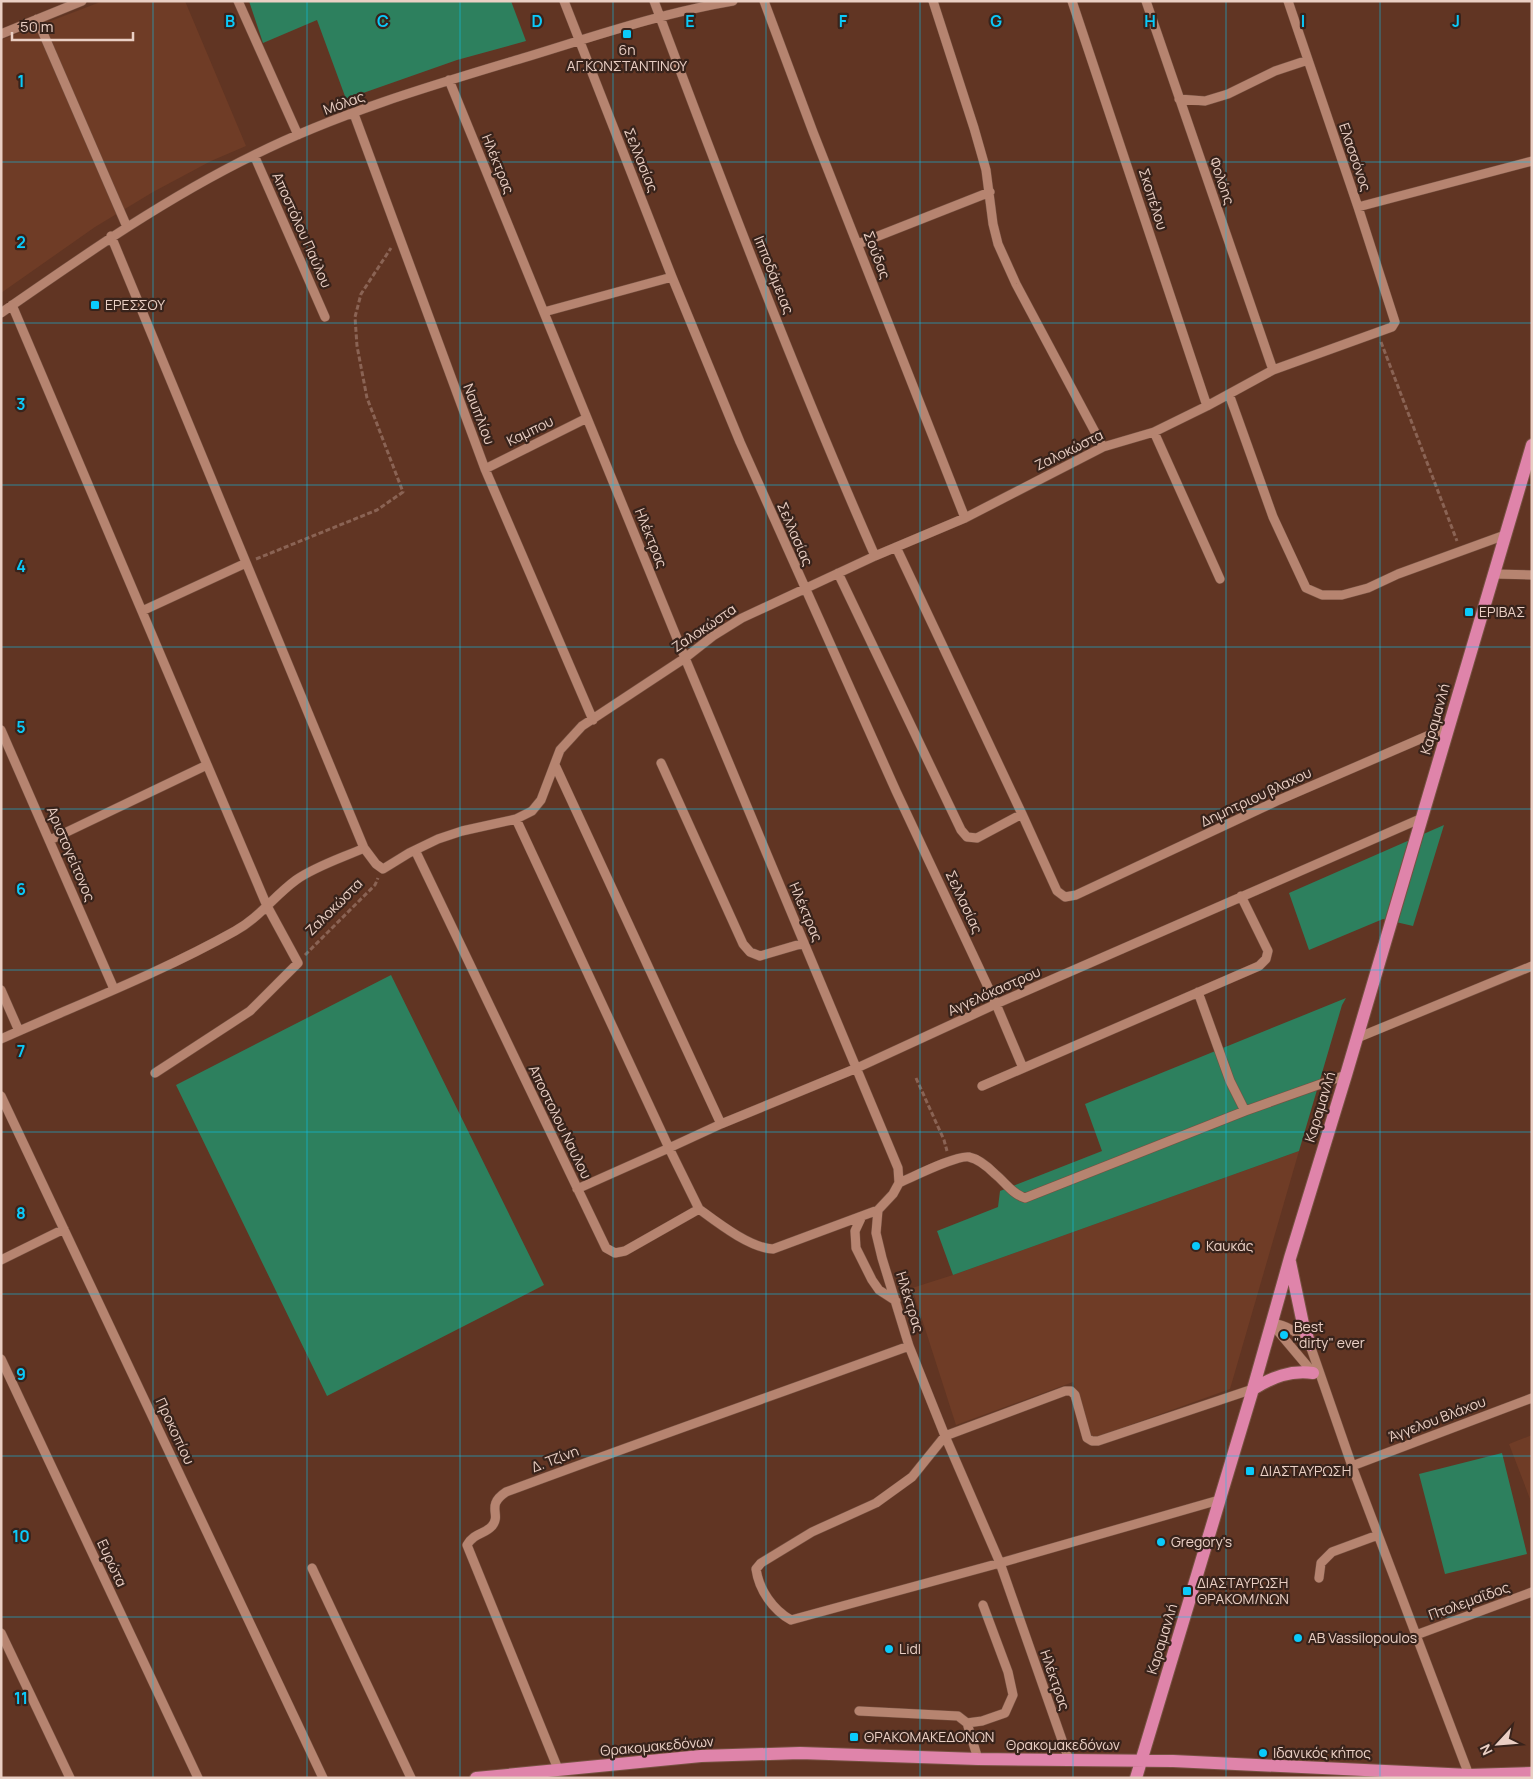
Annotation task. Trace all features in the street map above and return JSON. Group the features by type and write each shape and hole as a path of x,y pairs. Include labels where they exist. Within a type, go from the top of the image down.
{"main road":[{"name":"Καραμανλή","path":"1136,1778 1532,445"},
{"path":"1290,1258 1303,1324 1310,1345"},
{"path":"1252,1389 1290,1372 1313,1373"},
{"name":"Θρακομακεδόνων","path":"476,1778 701,1756 800,1753 978,1759 1141,1760 1468,1774 1532,1773"}],"street":[{"path":"1,34 82,1"},
{"path":"238,1 298,135"},
{"name":"Σελλασίας","path":"564,1 672,277 740,442 804,589 996,1004 1023,1068"},
{"name":"Ιπποδάμειας","path":"654,1 805,392 834,464 875,556"},
{"name":"Μόλας","path":"1,313 127,227 254,155 298,135 449,80 660,17 733,1"},
{"name":"Σούδας","path":"764,1 965,518"},
{"path":"933,1 986,170 993,224 998,244 1008,268 1103,447"},
{"name":"Σκοπέλου","path":"1072,1 1207,406"},
{"name":"Φολόης","path":"1146,1 1273,370"},
{"name":"Ελασσόνος","path":"1288,1 1358,207 1394,322"},
{"path":"37,19 127,227"},
{"path":"1179,99 1204,102 1228,94 1275,71 1308,60"},
{"name":"Ηλέκτρας","path":"449,80 685,658 898,1168 899,1183"},
{"name":"Ναυπλίου","path":"354,114 485,469 592,720"},
{"name":"Αποστόλου Παύλου","path":"254,155 324,317"},
{"path":"1358,207 1532,162"},
{"path":"858,244 990,192"},
{"path":"112,236 364,848 376,864 384,869"},
{"path":"544,312 672,277"},
{"path":"12,305 267,906 298,962 250,1011 155,1073"},
{"name":"Ζαλοκώστα","path":"384,869 415,850 438,839 462,831 516,819 532,811 541,800 560,750 582,726 685,658 729,625 875,556 965,518 1103,447 1154,432 1273,370 1378,333 1392,327 1394,322"},
{"path":"1229,394 1273,517 1306,588 1322,595 1342,595 1368,588 1398,574 1505,535"},
{"name":"Καμπου","path":"485,469 587,418"},
{"path":"1154,432 1220,579"},
{"path":"838,573 961,830 967,837 977,838 1022,814 896,547"},
{"path":"142,612 246,563"},
{"path":"1494,574 1532,575"},
{"name":"Δημητριου βλαχου","path":"1022,814 1057,891 1065,896 1076,895 1279,800 1448,728"},
{"name":"Αριστογείτονος","path":"1,730 114,989"},
{"path":"661,763 743,944 750,952 760,956 804,944"},
{"path":"50,840 207,765"},
{"path":"555,765 721,1124"},
{"name":"Αγγελόκαστρου","path":"576,1188 721,1124 857,1068 996,1004 1422,818"},
{"path":"516,819 699,1209 726,1230 764,1249 773,1249 878,1210 893,1194 899,1183 951,1161 967,1157 978,1160 996,1174 1017,1195 1025,1198 1245,1111 1346,1075"},
{"path":"1,1039 189,955 233,932 250,922 297,880 364,848"},
{"name":"Αποστολου Ναυλου","path":"415,850 606,1248 615,1253 625,1251 699,1209"},
{"path":"982,1086 1259,966 1266,960 1268,951 1241,896"},
{"path":"1356,1038 1532,966"},
{"path":"1,990 19,1031"},
{"path":"1198,992 1230,1081 1245,1111"},
{"name":"Προκοπίου","path":"1,1096 323,1778"},
{"name":"Ηλέκτρας","path":"878,1210 876,1232 910,1346 945,1436 1000,1564 1069,1760"},
{"path":"862,1216 855,1231 856,1248 879,1290 896,1302"},
{"path":"1,1260 64,1229"},
{"path":"1271,1323 1288,1327 1299,1334 1310,1345 1352,1466 1468,1774"},
{"path":"1271,1323 1323,1383"},
{"name":"Δ. Τζίνη","path":"558,1769 467,1545 471,1538 493,1525 495,1518 494,1504 498,1497 506,1492 639,1442 910,1346"},
{"name":"Ευρώτα","path":"1,1359 198,1778"},
{"path":"1219,1500 1000,1564 791,1620 781,1614 768,1598 758,1578 756,1569 761,1563 812,1532 876,1503 896,1489 912,1477 945,1436 1065,1391 1071,1391 1075,1395 1088,1438 1092,1441 1098,1441 1252,1389"},
{"name":"Άγγελου Βλάχου","path":"1352,1466 1532,1398"},
{"path":"1319,1578 1321,1563 1332,1552 1378,1535"},
{"path":"312,1568 411,1778"},
{"name":"Πτολεμαΐδος","path":"1416,1635 1532,1592"},
{"path":"967,1723 982,1721 1005,1713 1012,1695 1008,1672 983,1606"},
{"path":"1,1633 70,1778"},
{"path":"859,1711 958,1716 967,1723 978,1759"}],"path":[{"path":"246,563 377,510 403,492 367,398 357,346 355,317 361,294 400,235"},
{"path":"1378,333 1461,551"},
{"name":"Ζαλοκώστα","path":"298,962 375,885 384,869"},
{"path":"916,1078 944,1140 951,1161"}],"shaded area":[{"path":"103,1 185,1 246,146 211,161 153,192 95,227 1,293 1,40"},
{"path":"1299,1151 1230,1389 1091,1439 1073,1382 956,1425 912,1288"},
{"path":"1532,1435 1532,1504 1509,1444"}],"green space":[{"path":"249,1 511,1 526,41 457,60 346,99 317,20 263,43"},
{"path":"1444,825 1413,926 1383,919 1309,950 1289,893"},
{"path":"391,975 544,1285 327,1396 176,1085"},
{"path":"1346,998 1342,1005 1299,1151 953,1275 937,1231 998,1207 1000,1191 1102,1151 1085,1104"},
{"path":"1502,1453 1527,1554 1445,1574 1419,1474"}],"place":[{"name":"6η ΑΓ.ΚΩΝΣΤΑΝΤΙΝΟΥ","path":"627,34"},
{"name":"ΕΡΕΣΣΟΥ","path":"95,305"},
{"name":"ΕΡΙΒΑΣ","path":"1469,612"},
{"name":"Καυκάς","path":"1196,1246"},
{"name":"Best \"dirty\" ever","path":"1284,1335"},
{"name":"ΔΙΑΣΤΑΥΡΩΣΗ","path":"1250,1471"},
{"name":"Gregory's","path":"1161,1542"},
{"name":"ΔΙΑΣΤΑΥΡΩΣΗ ΘΡΑΚΟΜ/ΝΩΝ","path":"1187,1591"},
{"name":"AB Vassilopoulos","path":"1298,1638"},
{"name":"Lidl","path":"889,1649"},
{"name":"ΘΡΑΚΟΜΑΚΕΔΟΝΩΝ","path":"854,1737"},
{"name":"Ιδανικός κήπος","path":"1263,1753"}]}
